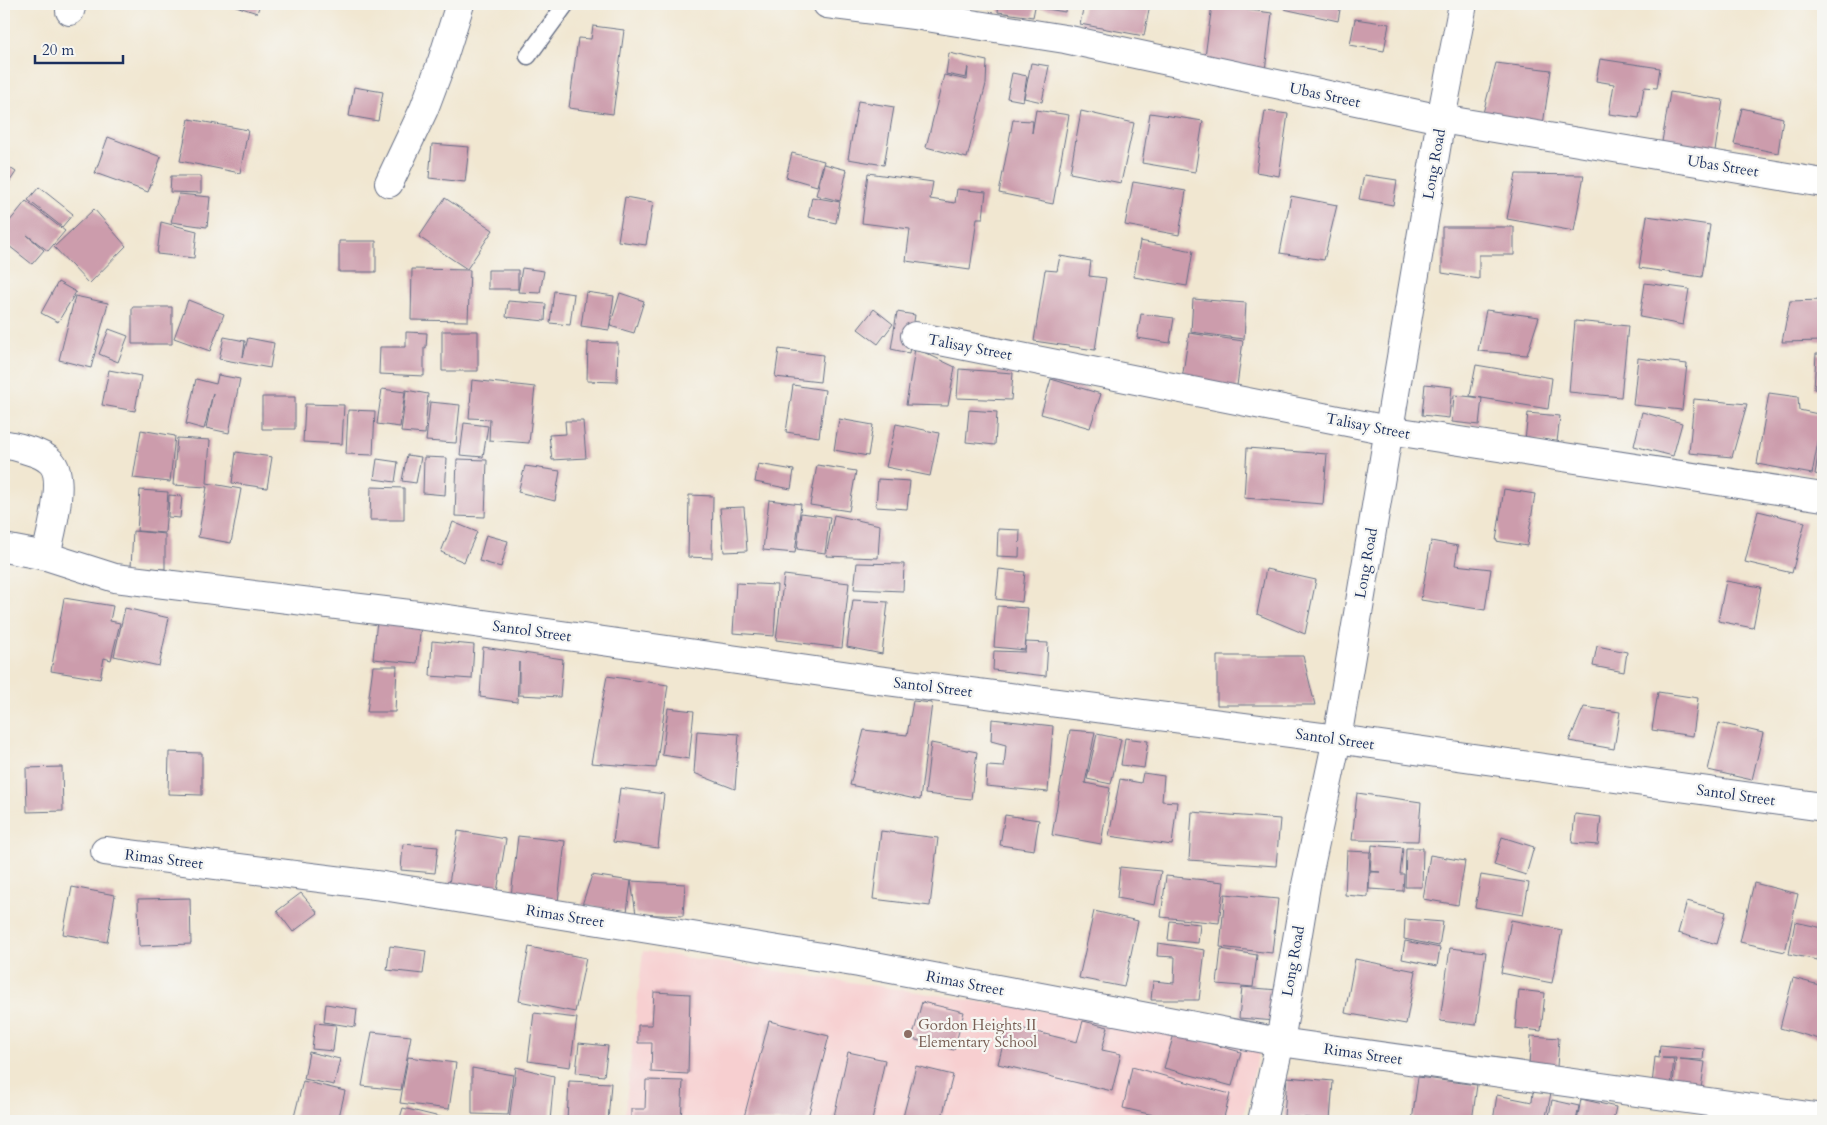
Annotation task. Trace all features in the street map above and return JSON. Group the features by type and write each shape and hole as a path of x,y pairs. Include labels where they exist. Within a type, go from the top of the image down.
{"street":[{"path":"389,183 424,109 460,4"},
{"name":"Ubas Street","path":"827,4 955,12 1092,44 1441,119 1823,183"},
{"name":"Long Road","path":"1262,1121 1280,1042 1306,885 1337,740 1441,119 1463,4"},
{"name":"Talisay Street","path":"915,336 1388,430 1823,497"},
{"path":"4,445 11,445 37,454 52,462 58,478 56,502 46,556"},
{"name":"Santol Street","path":"4,548 46,556 115,578 426,616 878,680 1337,740 1823,807"},
{"name":"Rimas Street","path":"105,851 383,886 840,960 1280,1042 1823,1118"}],"lane":[{"path":"528,56 566,4"}],"shaded area":[{"name":"Gordon Heights II Elementary School","path":"643,951 1104,1020 1260,1049 1242,1121 624,1121"}],"building":[{"path":"230,4 260,4 257,13"},
{"path":"999,4 1066,4 1065,12 1035,7 1033,17 998,12"},
{"path":"1084,4 1150,4 1144,36 1080,24"},
{"path":"1285,4 1341,4 1338,21 1284,9"},
{"path":"1212,5 1272,13 1265,71 1204,64"},
{"path":"1355,19 1389,24 1384,51 1350,45"},
{"path":"593,26 624,30 613,114 569,108 578,38 591,39"},
{"path":"949,53 987,61 986,84 967,158 926,147 944,75 967,80 968,67 966,78 946,74"},
{"path":"1600,59 1660,68 1657,88 1644,87 1639,118 1609,114 1614,84 1596,81"},
{"path":"1031,63 1049,66 1042,102 1024,98"},
{"path":"1496,63 1551,70 1543,125 1482,117"},
{"path":"1012,73 1027,76 1023,101 1007,98"},
{"path":"354,87 383,92 378,121 349,116"},
{"path":"1670,92 1723,100 1714,157 1661,148"},
{"path":"858,101 894,107 884,165 848,159"},
{"path":"1742,108 1783,118 1778,153 1734,144"},
{"path":"1036,110 1069,115 1053,204 999,193 1013,120 1033,121 1032,133"},
{"path":"1081,111 1134,123 1121,183 1070,173"},
{"path":"1265,111 1288,114 1279,176 1256,172"},
{"path":"1150,113 1203,121 1195,172 1142,163"},
{"path":"189,119 248,130 240,173 180,161"},
{"path":"108,137 161,157 148,192 95,173"},
{"path":"432,144 469,147 465,182 429,178"},
{"path":"792,153 824,161 817,186 786,177"},
{"path":"4,164 16,172 4,190"},
{"path":"824,164 847,170 840,201 816,195"},
{"path":"868,173 933,182 930,199 955,203 957,189 986,192 983,218 977,218 970,270 906,261 910,229 862,223"},
{"path":"1516,174 1584,175 1574,231 1507,219"},
{"path":"1364,175 1397,180 1393,205 1359,199"},
{"path":"171,176 201,176 201,193 170,192"},
{"path":"1133,182 1186,191 1179,235 1125,225"},
{"path":"39,187 73,214 62,227 28,200"},
{"path":"179,194 210,197 207,227 171,222"},
{"path":"1291,196 1337,205 1324,260 1280,253"},
{"path":"625,197 653,202 646,245 618,241"},
{"path":"812,197 840,202 836,223 808,217"},
{"path":"445,198 493,230 467,269 419,237"},
{"path":"26,201 65,231 48,251 27,235 44,250 32,264 4,242 5,219 9,222"},
{"path":"94,209 126,246 89,284 54,247"},
{"path":"1647,216 1710,225 1702,277 1639,268"},
{"path":"161,222 197,231 194,258 157,254"},
{"path":"1442,227 1514,227 1514,255 1479,255 1479,279 1442,273"},
{"path":"339,241 376,241 376,272 339,272"},
{"path":"1140,241 1193,251 1187,286 1134,277"},
{"path":"1060,256 1091,261 1089,276 1106,278 1095,350 1034,341 1045,270 1057,271"},
{"path":"522,268 544,271 540,293 518,292"},
{"path":"412,269 470,270 468,321 411,320"},
{"path":"488,270 518,270 518,289 488,289"},
{"path":"58,282 76,292 58,322 41,313"},
{"path":"1645,283 1689,289 1683,325 1640,317"},
{"path":"554,291 574,294 570,325 550,323"},
{"path":"586,292 614,296 609,330 581,326"},
{"path":"620,293 644,301 634,333 610,326"},
{"path":"75,296 108,303 91,368 59,360"},
{"path":"1193,299 1246,303 1244,339 1191,332"},
{"path":"188,300 224,314 210,351 174,338"},
{"path":"1823,300 1823,341 1782,342 1790,301"},
{"path":"508,301 546,304 545,321 506,317"},
{"path":"132,307 172,307 172,344 132,344"},
{"path":"874,309 893,324 878,344 858,329"},
{"path":"1486,310 1539,317 1527,355 1478,351"},
{"path":"897,312 915,315 909,353 891,349"},
{"path":"1141,314 1174,318 1170,343 1137,338"},
{"path":"1575,321 1628,326 1621,397 1569,392"},
{"path":"109,329 128,336 118,362 99,354"},
{"path":"442,331 478,331 478,371 442,371"},
{"path":"406,332 427,333 426,348 424,347 424,376 379,374 380,347 406,347"},
{"path":"1189,333 1243,341 1236,393 1181,386"},
{"path":"224,337 245,341 243,357 248,338 274,343 270,368 219,359"},
{"path":"588,342 618,343 617,382 587,381"},
{"path":"915,348 955,367 948,406 906,405"},
{"path":"779,349 823,355 820,382 775,377"},
{"path":"1816,354 1823,354 1823,390 1814,389"},
{"path":"1638,358 1687,364 1682,410 1633,405"},
{"path":"1476,365 1552,378 1548,409 1470,396"},
{"path":"959,369 1013,373 1011,400 957,398"},
{"path":"109,370 141,376 135,411 102,405"},
{"path":"218,375 240,379 229,433 206,428 213,393 204,429 186,424 196,379 216,384"},
{"path":"1051,379 1101,394 1090,428 1041,414"},
{"path":"472,380 535,387 529,443 489,440 490,419 469,418"},
{"path":"1425,384 1452,387 1449,418 1422,415"},
{"path":"793,385 825,390 819,437 786,432"},
{"path":"382,389 405,392 400,427 377,424"},
{"path":"406,390 428,394 425,434 401,432"},
{"path":"1769,393 1798,397 1799,410 1823,415 1812,474 1757,464"},
{"path":"1454,395 1482,398 1479,425 1452,422"},
{"path":"262,397 295,397 295,429 262,429"},
{"path":"1694,399 1747,404 1732,457 1689,453"},
{"path":"430,402 460,405 456,443 426,441"},
{"path":"305,404 344,405 342,444 303,442"},
{"path":"348,410 375,411 373,455 346,454"},
{"path":"969,410 997,412 995,445 966,442"},
{"path":"1642,412 1682,423 1673,456 1634,446"},
{"path":"1528,413 1560,416 1557,442 1525,440"},
{"path":"839,419 873,425 868,456 834,450"},
{"path":"565,421 583,421 586,458 552,460 549,435 566,434"},
{"path":"464,423 488,426 483,457 460,455"},
{"path":"896,424 939,433 930,476 886,467"},
{"path":"1823,429 1823,476 1815,474"},
{"path":"141,430 175,436 170,482 133,478"},
{"path":"177,438 210,440 207,483 241,489 231,543 198,537 207,487 173,485"},
{"path":"1247,448 1327,454 1323,504 1244,498"},
{"path":"236,452 272,457 267,488 232,483"},
{"path":"407,455 421,457 416,483 402,481"},
{"path":"424,457 447,458 445,495 423,493"},
{"path":"377,459 398,462 395,482 374,479"},
{"path":"457,459 487,460 485,517 455,516"},
{"path":"758,464 794,470 791,489 755,482"},
{"path":"817,465 856,471 849,511 810,505"},
{"path":"525,466 560,471 555,501 518,492"},
{"path":"878,479 910,481 907,509 876,507"},
{"path":"371,487 404,488 404,520 370,520"},
{"path":"1504,489 1535,494 1527,546 1496,541"},
{"path":"140,490 168,492 165,533 137,531"},
{"path":"169,495 182,496 180,518 168,517"},
{"path":"689,495 713,496 712,558 688,557"},
{"path":"769,500 801,504 795,553 763,550"},
{"path":"744,507 747,551 724,552 720,508"},
{"path":"1758,511 1805,522 1792,573 1745,562"},
{"path":"801,513 830,517 825,553 797,549"},
{"path":"834,515 880,525 878,558 826,556"},
{"path":"453,522 477,532 464,562 441,552"},
{"path":"998,529 1020,530 1019,557 997,556"},
{"path":"133,531 165,534 165,569 131,567"},
{"path":"486,535 508,541 501,567 479,561"},
{"path":"1431,541 1458,546 1455,565 1491,569 1485,610 1421,600"},
{"path":"857,563 904,564 903,591 854,589"},
{"path":"999,569 1025,572 1022,602 996,599"},
{"path":"1266,569 1316,580 1305,634 1257,614"},
{"path":"784,575 849,583 842,648 776,640"},
{"path":"1726,581 1761,587 1753,628 1718,621"},
{"path":"736,583 777,585 774,636 733,633"},
{"path":"64,598 113,606 110,621 120,623 111,660 104,658 100,679 51,671"},
{"path":"853,600 888,602 882,654 847,647"},
{"path":"997,606 1028,608 1025,650 994,647"},
{"path":"125,608 169,618 159,666 114,656"},
{"path":"377,620 421,624 417,663 373,659"},
{"path":"432,641 474,645 472,679 430,676"},
{"path":"1026,642 1048,643 1046,676 993,670 994,651 1025,652"},
{"path":"1597,646 1627,652 1624,672 1593,666"},
{"path":"483,647 563,659 560,697 519,695 519,662 517,702 480,697"},
{"path":"1217,656 1303,656 1315,705 1217,705"},
{"path":"373,666 397,666 395,712 367,712"},
{"path":"607,676 668,685 656,768 591,763"},
{"path":"1658,692 1698,698 1693,736 1652,730"},
{"path":"913,701 932,703 920,800 850,785 864,730 907,735"},
{"path":"1584,707 1620,712 1614,749 1569,741"},
{"path":"668,708 694,711 689,759 662,755"},
{"path":"992,719 1053,726 1048,792 986,786 987,766 1004,767 1006,745 991,741"},
{"path":"1719,723 1763,733 1752,780 1708,770"},
{"path":"1070,730 1095,732 1085,783 1110,788 1101,844 1052,835"},
{"path":"697,731 739,734 735,789 694,773"},
{"path":"1097,734 1121,739 1111,784 1087,779"},
{"path":"1125,738 1148,741 1144,768 1121,765"},
{"path":"931,743 977,752 971,799 925,794"},
{"path":"169,752 202,753 202,795 168,794"},
{"path":"62,767 63,811 27,812 26,768"},
{"path":"1143,773 1164,776 1162,801 1177,802 1172,845 1109,836 1120,779 1141,783"},
{"path":"620,788 664,794 658,848 613,842"},
{"path":"1357,793 1421,802 1418,841 1352,840"},
{"path":"1192,812 1280,819 1276,866 1189,860"},
{"path":"1575,814 1601,817 1598,845 1572,843"},
{"path":"1005,815 1039,820 1034,850 1000,845"},
{"path":"458,831 506,839 497,892 449,883"},
{"path":"881,831 938,838 930,906 873,899"},
{"path":"518,836 565,841 558,902 511,896"},
{"path":"1502,837 1534,847 1526,875 1494,865"},
{"path":"403,844 438,847 435,873 401,870"},
{"path":"1372,845 1403,848 1400,874 1404,874 1403,891 1369,889 1370,872 1380,872 1370,871"},
{"path":"1406,848 1423,848 1422,887 1405,887"},
{"path":"1347,851 1370,852 1368,897 1345,895"},
{"path":"1430,855 1465,861 1458,905 1423,899"},
{"path":"1120,867 1161,871 1155,905 1117,898"},
{"path":"592,875 631,881 627,912 582,905"},
{"path":"1481,875 1529,883 1523,915 1475,907"},
{"path":"1166,876 1224,882 1219,923 1161,917"},
{"path":"631,881 685,884 683,916 636,914"},
{"path":"1754,883 1798,894 1785,952 1740,942"},
{"path":"72,887 115,895 107,942 63,934"},
{"path":"301,893 318,913 293,932 277,911"},
{"path":"1225,894 1278,899 1272,953 1220,947"},
{"path":"190,898 191,944 139,946 138,899"},
{"path":"1687,901 1726,912 1717,944 1678,933"},
{"path":"1094,911 1138,921 1124,987 1079,978"},
{"path":"1405,919 1443,922 1439,946 1404,939"},
{"path":"1511,920 1562,930 1552,983 1501,973"},
{"path":"1170,921 1200,924 1198,943 1168,940"},
{"path":"1795,922 1823,928 1817,960 1789,954"},
{"path":"1405,941 1440,948 1437,966 1402,959"},
{"path":"1158,943 1205,950 1199,1000 1151,1000 1153,981 1174,983 1175,957 1157,956"},
{"path":"390,946 426,951 423,974 387,970"},
{"path":"529,947 586,958 575,1012 519,1001"},
{"path":"1450,948 1486,952 1476,1025 1440,1021"},
{"path":"1221,949 1257,955 1253,987 1217,984"},
{"path":"1355,959 1416,971 1406,1024 1345,1013"},
{"path":"1793,978 1823,986 1823,1040 1780,1028"},
{"path":"1242,987 1278,990 1275,1021 1239,1018"},
{"path":"1519,990 1545,993 1541,1031 1515,1028"},
{"path":"654,992 690,994 688,1074 651,1072 652,1043 638,1043 638,1025 652,1025"},
{"path":"922,1002 964,1012 954,1050 912,1039"},
{"path":"326,1004 357,1009 355,1027 324,1022"},
{"path":"534,1013 577,1018 570,1067 528,1061"},
{"path":"769,1021 829,1036 807,1121 743,1121"},
{"path":"1083,1021 1108,1027 1102,1050 1121,1054 1112,1091 998,1064 1008,1025 1077,1042"},
{"path":"315,1023 336,1025 333,1051 312,1049"},
{"path":"372,1032 411,1036 401,1090 362,1086"},
{"path":"1174,1034 1241,1052 1232,1086 1164,1068"},
{"path":"1531,1036 1559,1038 1557,1067 1529,1065"},
{"path":"579,1043 608,1046 604,1076 576,1073"},
{"path":"1660,1045 1704,1049 1703,1060 1680,1059 1705,1062 1700,1095 1672,1091 1676,1058 1662,1058 1674,1059 1671,1086 1652,1084 1655,1057 1659,1058"},
{"path":"309,1052 340,1059 334,1085 304,1079"},
{"path":"848,1052 885,1060 872,1121 833,1121"},
{"path":"408,1057 456,1063 449,1109 400,1103"},
{"path":"916,1066 953,1075 941,1121 902,1121"},
{"path":"516,1067 554,1076 550,1121 509,1121"},
{"path":"1132,1067 1230,1094 1223,1121 1179,1121 1123,1108"},
{"path":"472,1068 513,1075 508,1115 472,1114"},
{"path":"1287,1077 1333,1081 1330,1120 1284,1116"},
{"path":"1418,1077 1477,1085 1472,1121 1412,1121"},
{"path":"646,1080 683,1081 681,1121 631,1121 631,1109 645,1109"},
{"path":"303,1081 345,1091 338,1121 293,1121"},
{"path":"569,1081 611,1083 608,1121 567,1121"},
{"path":"1533,1092 1551,1093 1545,1121 1493,1121 1497,1095 1532,1102"},
{"path":"1581,1099 1616,1107 1613,1121 1577,1121"},
{"path":"1552,1100 1579,1106 1576,1121 1548,1121"},
{"path":"403,1108 444,1118 443,1121 399,1121"},
{"path":"1678,1118 1690,1120 1690,1121 1677,1121"}],"place":[{"name":"Gordon Heights II Elementary School","path":"908,1034"}]}
